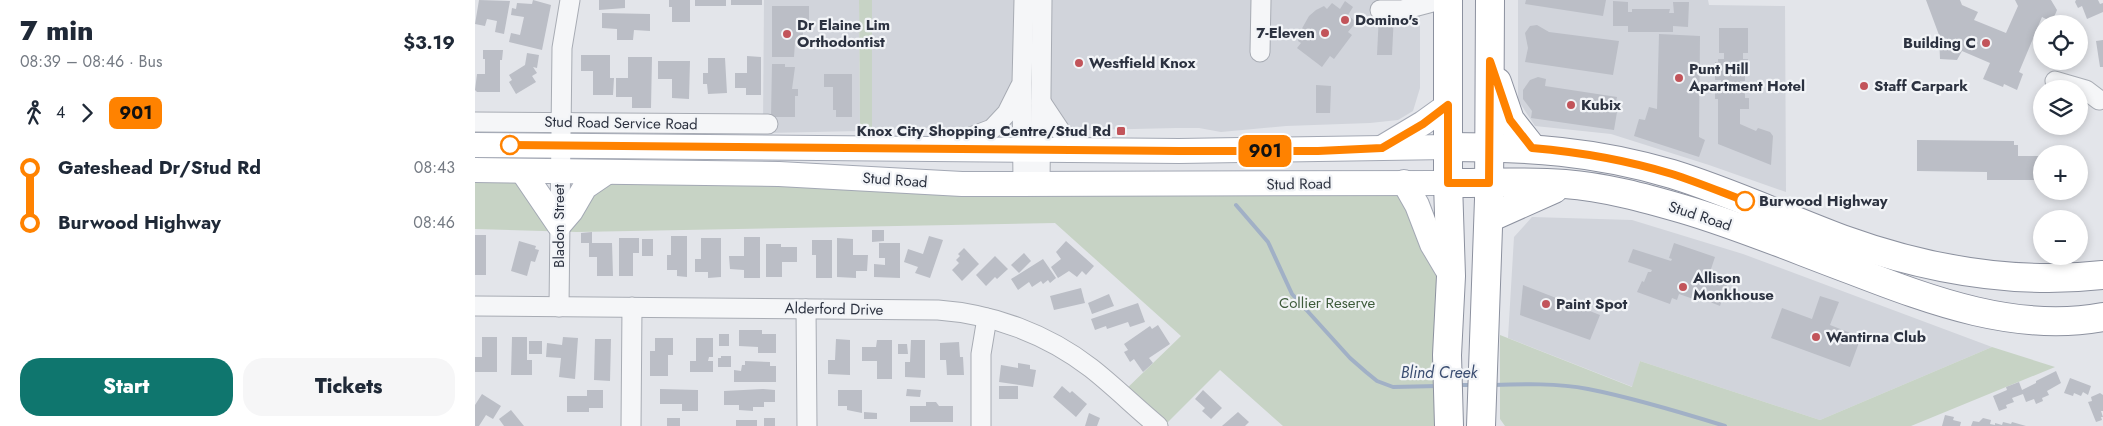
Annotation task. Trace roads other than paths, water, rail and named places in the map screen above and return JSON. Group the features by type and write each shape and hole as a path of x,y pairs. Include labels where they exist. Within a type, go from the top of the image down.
{"highway":[{"path":"1448,0 1447,147 1451,276 1448,364 1449,418"},
{"path":"1481,418 1489,218 1490,0"},
{"path":"1490,61 1510,120 1532,148"},
{"name":"Stud Road","path":"1447,147 1532,148 1575,152 1659,170 1844,239 1939,266 2014,277 2103,275"},
{"name":"Stud Road","path":"1448,183 1565,184 1608,190 1704,216 1905,291 1961,309 1992,315 2052,320 2103,316"},
{"path":"1489,218 1565,184"}],"main road":[{"path":"1382,148 1423,124 1448,105"},
{"name":"Stud Road","path":"475,145 560,134 941,149 1288,151 1447,147"},
{"name":"Stud Road","path":"475,170 779,174 953,184 1448,183"},
{"path":"523,172 559,225 571,211 585,187 607,172"},
{"path":"1404,182 1417,205 1432,244 1451,276"}],"street":[{"name":"Bladon Street","path":"559,307 561,48 570,0"},
{"path":"1024,0 1022,84 1031,149 1032,184"},
{"path":"1031,149 1041,102 1042,0"},
{"path":"1260,52 1261,0"},
{"path":"1379,10 1402,10 1440,0"},
{"path":"941,149 991,129 1007,113 1022,84"},
{"path":"2088,92 2099,100"},
{"path":"1041,102 1061,132 1086,150"},
{"name":"Stud Road Service Road","path":"475,122 560,134 767,124"},
{"name":"Alderford Drive","path":"475,306 938,310 987,318 1028,332 1071,354 1158,426"},
{"path":"631,426 632,307"},
{"path":"806,309 807,426"},
{"path":"981,426 981,354 987,318"}],"waterway":[{"name":"Blind Creek","path":"1236,205 1268,242 1292,294 1350,358 1377,381 1393,387 1438,386"},
{"name":"Blind Creek","path":"1492,385 1528,384 1588,389 1640,401 1725,426"},
{"name":"Blind Creek","path":"1457,385 1473,385"}],"place":[{"name":"Domino's","path":"1345,20"},
{"name":"7-Eleven","path":"1325,33"},
{"name":"Dr Elaine Lim Orthodontist","path":"787,34"},
{"name":"Building C","path":"1986,43"},
{"name":"Westfield Knox","path":"1079,63"},
{"name":"Punt Hill Apartment Hotel","path":"1679,78"},
{"name":"Staff Carpark","path":"1864,86"},
{"name":"Kubix","path":"1571,105"},
{"name":"Knox City Shopping Centre/Stud Rd","path":"1121,131"},
{"name":"Burwood Highway","path":"1745,201"},
{"name":"Allison Monkhouse","path":"1683,287"},
{"name":"Paint Spot","path":"1546,304"},
{"name":"Wantirna Club","path":"1816,337"}],"park label":[{"name":"Collier Reserve","path":"1327,303"}]}
